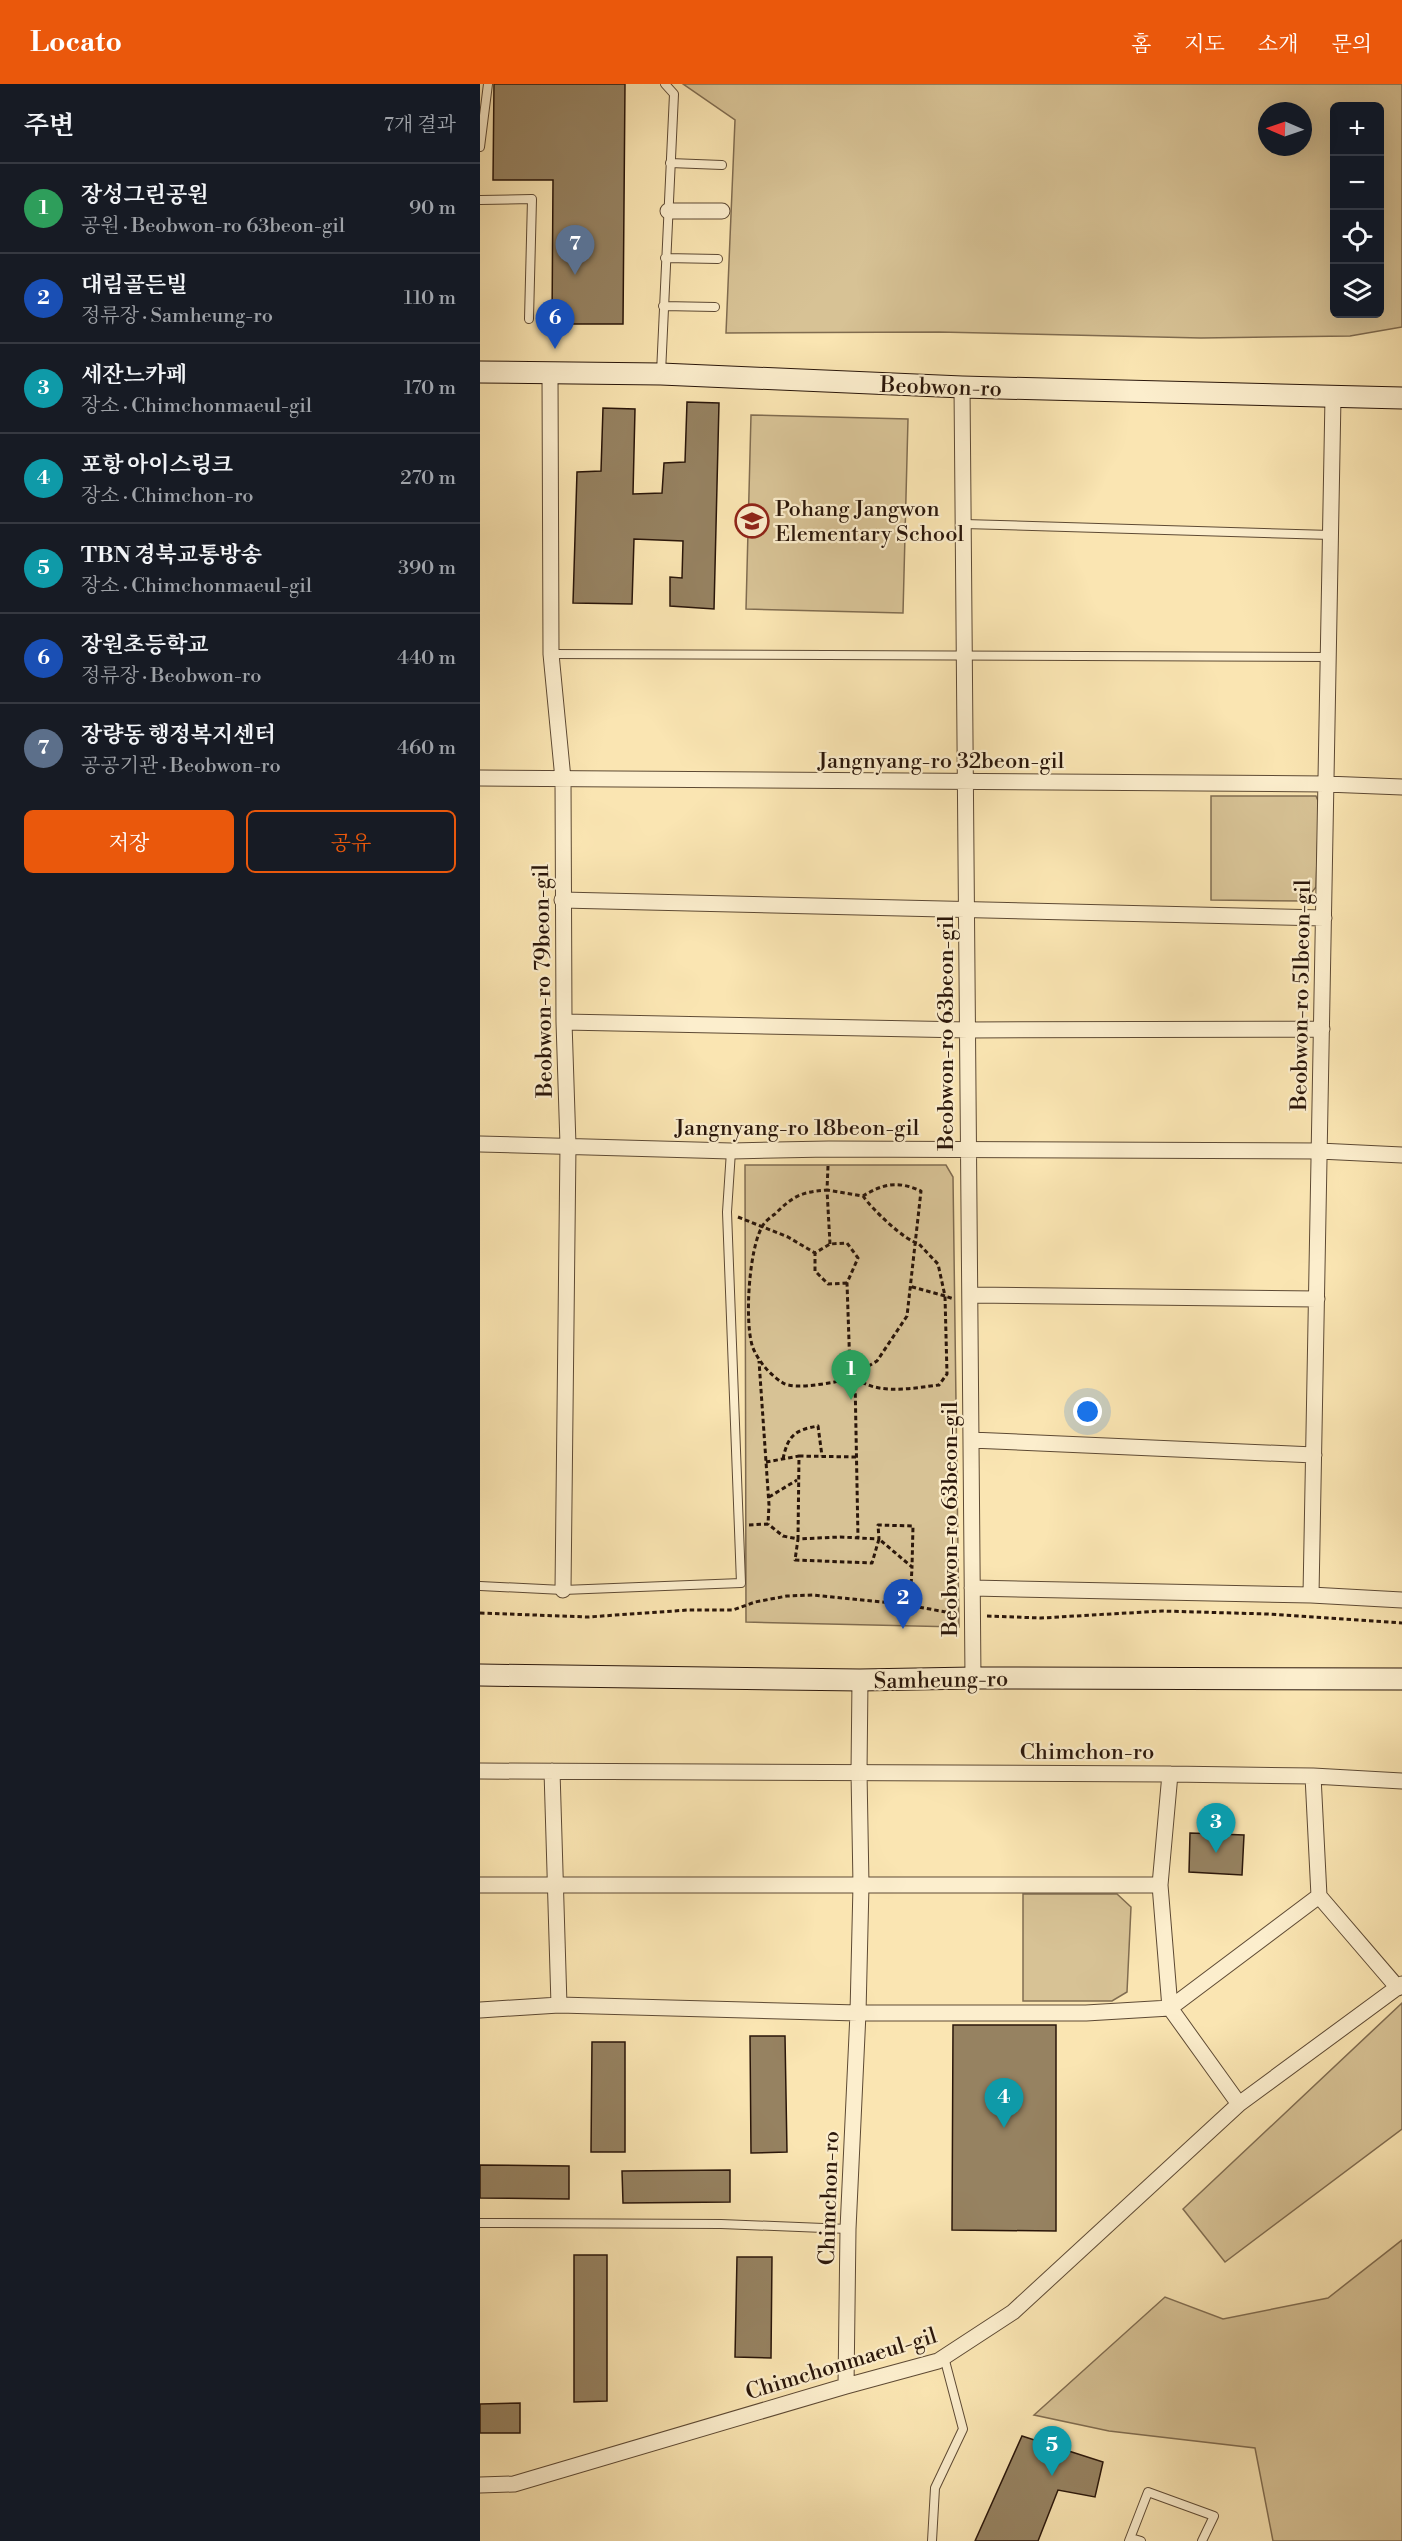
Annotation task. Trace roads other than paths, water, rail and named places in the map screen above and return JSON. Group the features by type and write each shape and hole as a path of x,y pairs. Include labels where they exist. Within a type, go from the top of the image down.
{"main road":[{"name":"Beobwon-ro","path":"480,372 661,374 962,387 1402,398"},
{"name":"Samheung-ro","path":"480,1674 860,1680 1402,1679"}],"street":[{"path":"668,211 722,211"},
{"name":"Beobwon-ro 79beon-gil","path":"550,373 551,654 563,779 562,900 568,1145 563,1590"},
{"name":"Beobwon-ro 63beon-gil","path":"962,387 973,1678"},
{"name":"Beobwon-ro 51beon-gil","path":"1311,1595 1334,397"},
{"name":"Jangnyang-ro 32beon-gil","path":"480,778 1326,784 1402,787"},
{"path":"562,900 1324,918"},
{"path":"564,1022 968,1030 1322,1029"},
{"name":"Jangnyang-ro 18beon-gil","path":"480,1144 730,1151 829,1149 1319,1150 1402,1155"},
{"path":"970,1295 1317,1299"},
{"path":"971,1440 1314,1455"},
{"path":"972,1588 1402,1599"},
{"name":"Chimchon-ro","path":"846,2386 848,2229 858,2013 861,1885 860,1680"},
{"name":"Chimchon-ro","path":"480,1771 1313,1776"},
{"path":"552,1771 559,2005"},
{"path":"1170,1774 1160,1885 1170,2008 1239,2104"},
{"path":"480,2010 559,2005 858,2013 1086,2013 1170,2008 1319,1896 1313,1776 1402,1781"},
{"path":"480,1885 1160,1885"},
{"name":"Chimchonmaeul-gil","path":"480,2485 514,2484 938,2361 1013,2312 1239,2104 1400,1986 1319,1896"}],"lane":[{"path":"480,147 488,84"},
{"path":"661,374 674,94 664,84"},
{"path":"670,163 722,165"},
{"path":"480,200 532,199 529,319"},
{"path":"665,258 718,259"},
{"path":"663,306 715,307"},
{"path":"964,524 1331,535"},
{"path":"551,654 1329,657"},
{"path":"480,1586 563,1590 741,1583 727,1212 730,1151"},
{"path":"480,2223 721,2224 848,2229"},
{"path":"932,2541 935,2488 963,2429 944,2357"},
{"path":"1141,2541 1130,2539 1148,2492 1214,2516 1202,2541"}],"place":[{"name":"장량동 행정복지센터","path":"575,275"},
{"name":"장원초등학교","path":"555,349"},
{"name":"Pohang Jangwon Elementary School","path":"752,521"},
{"name":"장성그린공원","path":"851,1400"},
{"name":"대림골든빌","path":"903,1629"},
{"name":"세잔느카페","path":"1216,1853"},
{"name":"포항 아이스링크","path":"1004,2128"},
{"name":"TBN 경북교통방송","path":"1052,2476"}]}
